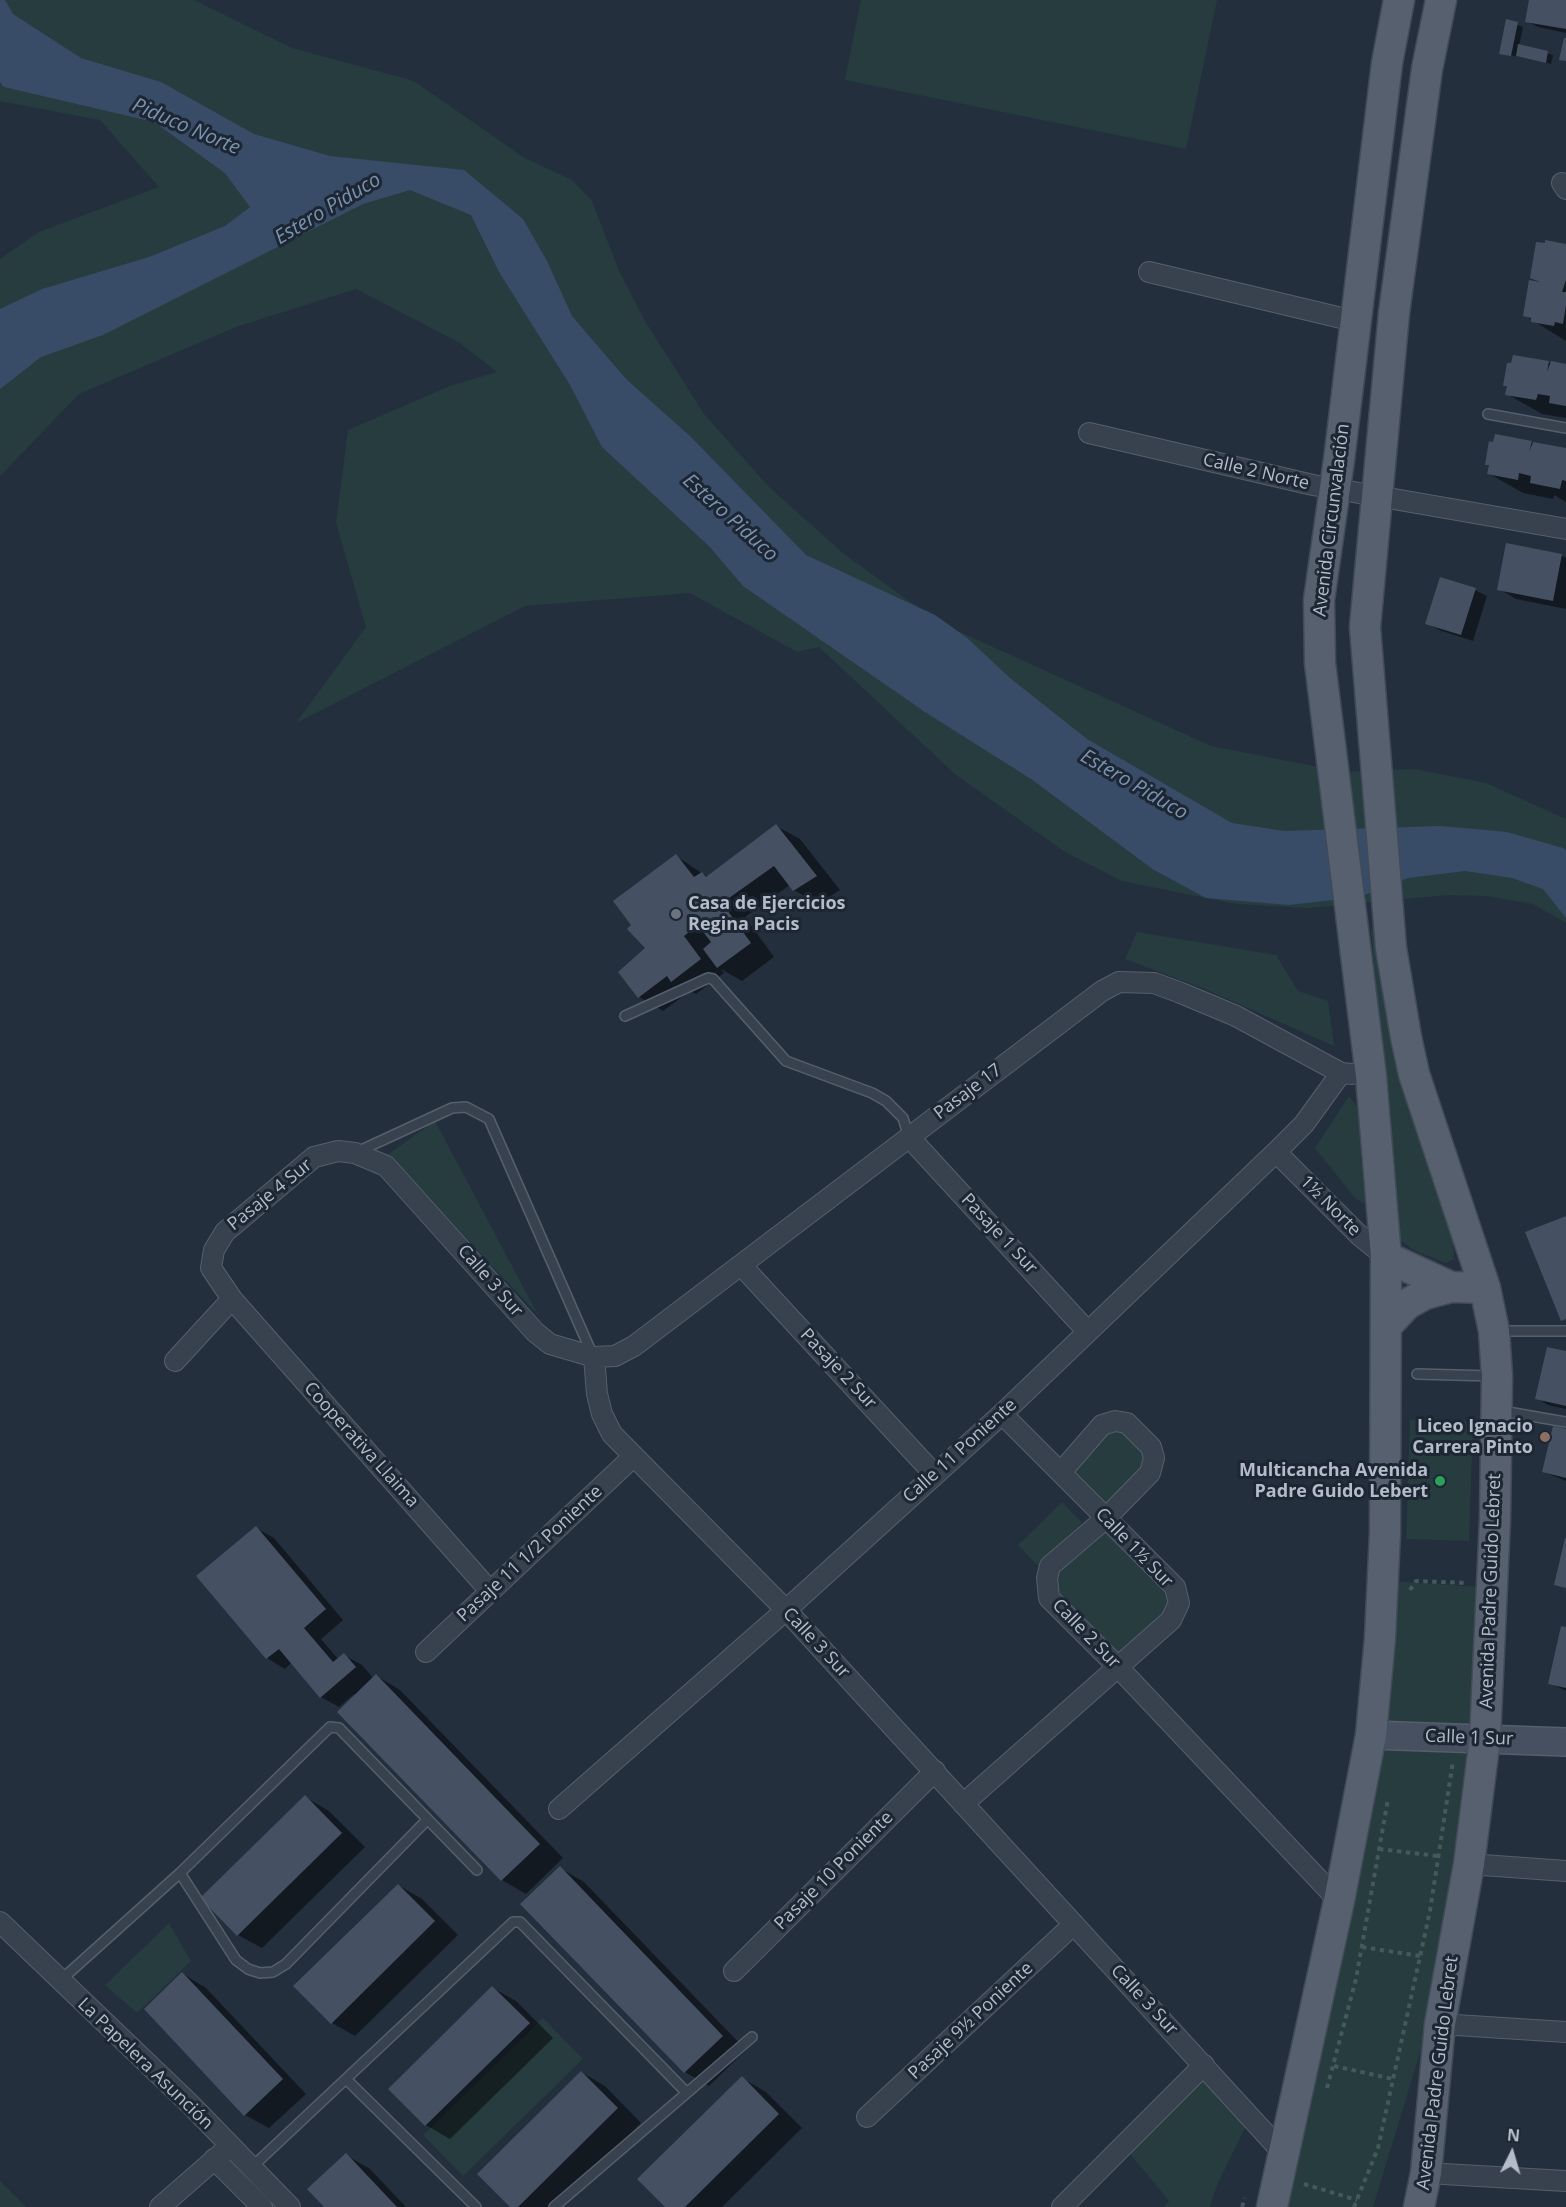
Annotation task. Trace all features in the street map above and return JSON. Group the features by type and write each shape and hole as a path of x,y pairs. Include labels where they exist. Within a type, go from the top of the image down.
{"main road":[{"name":"Avenida Circunvalación","path":"1371,1076 1320,663 1319,600 1387,63 1399,0"},
{"path":"1376,495 1395,302 1427,69 1441,0"},
{"name":"Avenida Padre Guido Lebret","path":"1376,495 1365,627 1391,948 1413,1074 1485,1288 1494,1331 1497,1376 1495,1519 1485,1738 1469,1864 1440,2024 1423,2196"},
{"path":"1272,2207 1339,1901 1371,1735 1380,1638 1385,1533 1386,1257 1371,1076"},
{"path":"1386,1257 1451,1287"},
{"path":"1387,1324 1407,1304 1425,1294 1451,1287 1485,1288"}],"street":[{"path":"1149,272 1354,321"},
{"name":"Calle 2 Norte","path":"1089,433 1334,489 1566,529"},
{"name":"Pasaje 17","path":"594,1357 615,1356 634,1346 1102,991 1119,982 1154,983 1181,993 1236,1016 1341,1073 1371,1076"},
{"name":"Calle 11 Poniente","path":"559,1809 786,1610 1002,1414 1304,1124 1341,1073"},
{"name":"Pasaje 1 Sur","path":"909,1137 1088,1332"},
{"name":"Pasaje 4 Sur","path":"232,1299 211,1268 214,1250 225,1232 314,1158 338,1151 355,1153"},
{"name":"1½ Norte","path":"1276,1152 1359,1235 1386,1257"},
{"name":"Calle 3 Sur","path":"355,1153 386,1166 535,1332 550,1344 594,1357 597,1394 602,1414 612,1434 786,1610 1284,2154"},
{"name":"Pasaje 2 Sur","path":"741,1264 934,1474"},
{"path":"175,1361 232,1299"},
{"name":"Cooperativa Llaima","path":"232,1299 490,1591"},
{"name":"Calle 1½ Sur","path":"963,1804 1171,1620 1179,1603 1175,1587 1062,1471 1002,1414"},
{"name":"Calle 2 Sur","path":"1062,1471 1102,1425 1115,1421 1127,1423 1151,1447 1154,1458 1150,1473 1106,1518 1050,1566 1047,1588 1049,1598 1117,1666 1339,1901"},
{"name":"Pasaje 11 1/2 Poniente","path":"426,1652 634,1456"},
{"name":"Calle 1 Sur","path":"1371,1735 1566,1742"},
{"name":"Pasaje 10 Poniente","path":"734,1971 935,1771"},
{"path":"1469,1864 1566,1871"},
{"name":"La Papelera Asunción","path":"0,1922 59,1982 191,2105 290,2207"},
{"name":"Pasaje 9½ Poniente","path":"867,2117 1074,1924"},
{"path":"1440,2024 1559,2032"},
{"path":"1062,2207 1204,2065"},
{"path":"160,2207 230,2146"},
{"path":"214,2159 262,2207"},
{"path":"1423,2196 1566,2181"}],"lane":[{"path":"1488,414 1566,428"},
{"path":"625,1016 708,978 713,979 786,1061 872,1093 886,1101 903,1118 909,1137"},
{"path":"355,1153 452,1108 466,1107 489,1119 594,1357"},
{"path":"1494,1331 1566,1331"},
{"path":"1417,1374 1497,1376"},
{"path":"1497,1410 1566,1422"},
{"path":"59,1982 180,1873 334,1726 339,1728 477,1870"},
{"path":"180,1873 236,1960 248,1969 273,1972 286,1964 427,1820"},
{"path":"251,2168 513,1923 520,1922 686,2092"},
{"path":"554,2207 752,2037"},
{"path":"347,2080 476,2207"}],"path":[{"path":"1409,1599 1411,1587 1416,1581 1470,1583"},
{"path":"1354,2207 1378,2148 1420,1956 1453,1760"},
{"path":"1379,1849 1438,1856"},
{"path":"1362,1947 1420,1956"},
{"path":"1334,2066 1393,2079"},
{"path":"1300,2183 1357,2200"}],"green space":[{"path":"0,0 194,0 292,48 414,81 523,157 572,180 592,201 619,271 645,321 704,414 769,487 844,554 938,622 1211,746 1344,772 1414,769 1486,783 1566,819 1566,923 1533,904 1486,896 1448,895 1308,908 1236,904 1122,881 1065,852 956,775 819,647 797,652 690,593 525,606 296,723 366,627 336,523 348,430 450,386 497,372 460,343 356,289 236,327 79,394 0,476 0,259 39,232 159,187 100,120 0,101"},
{"path":"861,0 1217,0 1186,149 845,80"},
{"path":"1378,927 1401,1080 1453,1241 1454,1259 1446,1263 1415,1251 1396,1237 1371,929"},
{"path":"1137,932 1276,955 1298,991 1328,1001 1334,1046 1207,990 1125,959"},
{"path":"1349,1096 1357,1107 1365,1204 1355,1198 1315,1148"},
{"path":"435,1121 537,1313 386,1156"},
{"name":"Multicancha Avenida Padre Guido Lebert","path":"1410,1420 1473,1422 1469,1541 1406,1539"},
{"path":"1115,1421 1154,1458 1106,1518 1179,1603 1117,1666 1047,1588 1047,1578 1105,1518 1062,1471"},
{"path":"1062,1502 1082,1523 1038,1566 1018,1545"},
{"path":"1390,1581 1479,1587 1470,1748 1429,2023 1373,2207 1282,2207"},
{"path":"169,1923 191,1961 137,2013 105,1985"},
{"path":"543,2018 583,2059 463,2176 423,2135"},
{"path":"1201,2076 1246,2126 1217,2185 1210,2207 1164,2207 1169,2201 1127,2150"},
{"path":"0,2181 26,2207 0,2207"}],"water":[{"path":"0,0 5,0 13,14 81,58 161,82 254,134 330,156 464,170 523,219 547,261 572,316 626,379 691,437 806,555 935,615 966,637 1010,678 1087,739 1232,823 1284,831 1441,826 1507,832 1563,848 1566,850 1566,918 1543,889 1512,878 1465,871 1408,878 1359,897 1289,905 1206,898 1154,870 1031,779 925,712 743,586 710,547 602,447 570,385 499,272 471,215 410,190 363,204 103,335 41,357 0,389 0,309 42,289 149,257 225,226 250,207 225,173 154,122 4,87 0,82"}],"building":[{"path":"1529,0 1566,0 1566,29 1525,22"},
{"path":"1506,19 1518,22 1511,56 1499,54"},
{"path":"1564,38 1566,38 1566,61 1559,60"},
{"path":"1518,44 1548,51 1546,63 1516,56"},
{"path":"1545,240 1566,244 1566,280 1562,292 1566,292 1566,305 1563,324 1555,322 1554,326 1531,322 1531,318 1523,316 1529,280 1540,282 1530,278 1536,242 1545,243"},
{"path":"1513,355 1549,361 1547,372 1551,361 1566,364 1566,406 1549,403 1550,396 1538,394 1536,400 1505,395 1507,386 1503,386 1507,363 1511,363"},
{"path":"1495,434 1532,441 1529,452 1533,442 1566,448 1566,481 1562,480 1560,489 1530,483 1531,476 1519,473 1518,480 1487,474 1489,465 1485,465 1489,441 1493,442"},
{"path":"1506,543 1562,554 1553,601 1497,590"},
{"path":"1440,577 1476,588 1461,635 1425,624"},
{"name":"Casa de Ejercicios Regina Pacis","path":"776,824 817,876 793,891 774,866 722,903 751,943 717,968 703,949 711,942 698,925 684,936 701,959 671,982 667,976 638,998 618,972 645,948 627,929 631,925 613,901 676,854 694,877 702,872 706,877"},
{"path":"1566,1216 1566,1319 1561,1321 1525,1232"},
{"path":"1547,1347 1566,1351 1566,1406 1535,1399"},
{"path":"1553,1426 1566,1429 1566,1478 1542,1472"},
{"path":"256,1526 326,1609 304,1628 333,1662 344,1653 356,1667 320,1698 279,1649 266,1659 196,1576"},
{"path":"1566,1538 1566,1588 1554,1585"},
{"path":"1561,1626 1566,1627 1566,1688 1548,1684"},
{"path":"376,1674 540,1844 501,1881 337,1712"},
{"path":"305,1795 342,1833 237,1936 200,1898"},
{"path":"560,1866 723,2036 684,2073 520,1904"},
{"path":"398,1884 435,1921 331,2024 293,1986"},
{"path":"182,1972 283,2079 244,2116 144,2009"},
{"path":"492,1986 530,2023 425,2126 388,2089"},
{"path":"581,2071 618,2108 518,2207 510,2207 477,2174"},
{"path":"742,2076 779,2114 685,2207 665,2207 637,2179"},
{"path":"346,2153 397,2207 324,2207 307,2189"}],"place":[{"name":"Casa de Ejercicios Regina Pacis","path":"676,914"},
{"name":"Liceo Ignacio Carrera Pinto","path":"1545,1437"},
{"name":"Multicancha Avenida Padre Guido Lebert","path":"1440,1481"}],"water label":[{"name":"Piduco Norte","path":"186,127"},
{"name":"Estero Piduco","path":"328,209"},
{"name":"Estero Piduco","path":"730,518"},
{"name":"Estero Piduco","path":"1134,785"}]}
